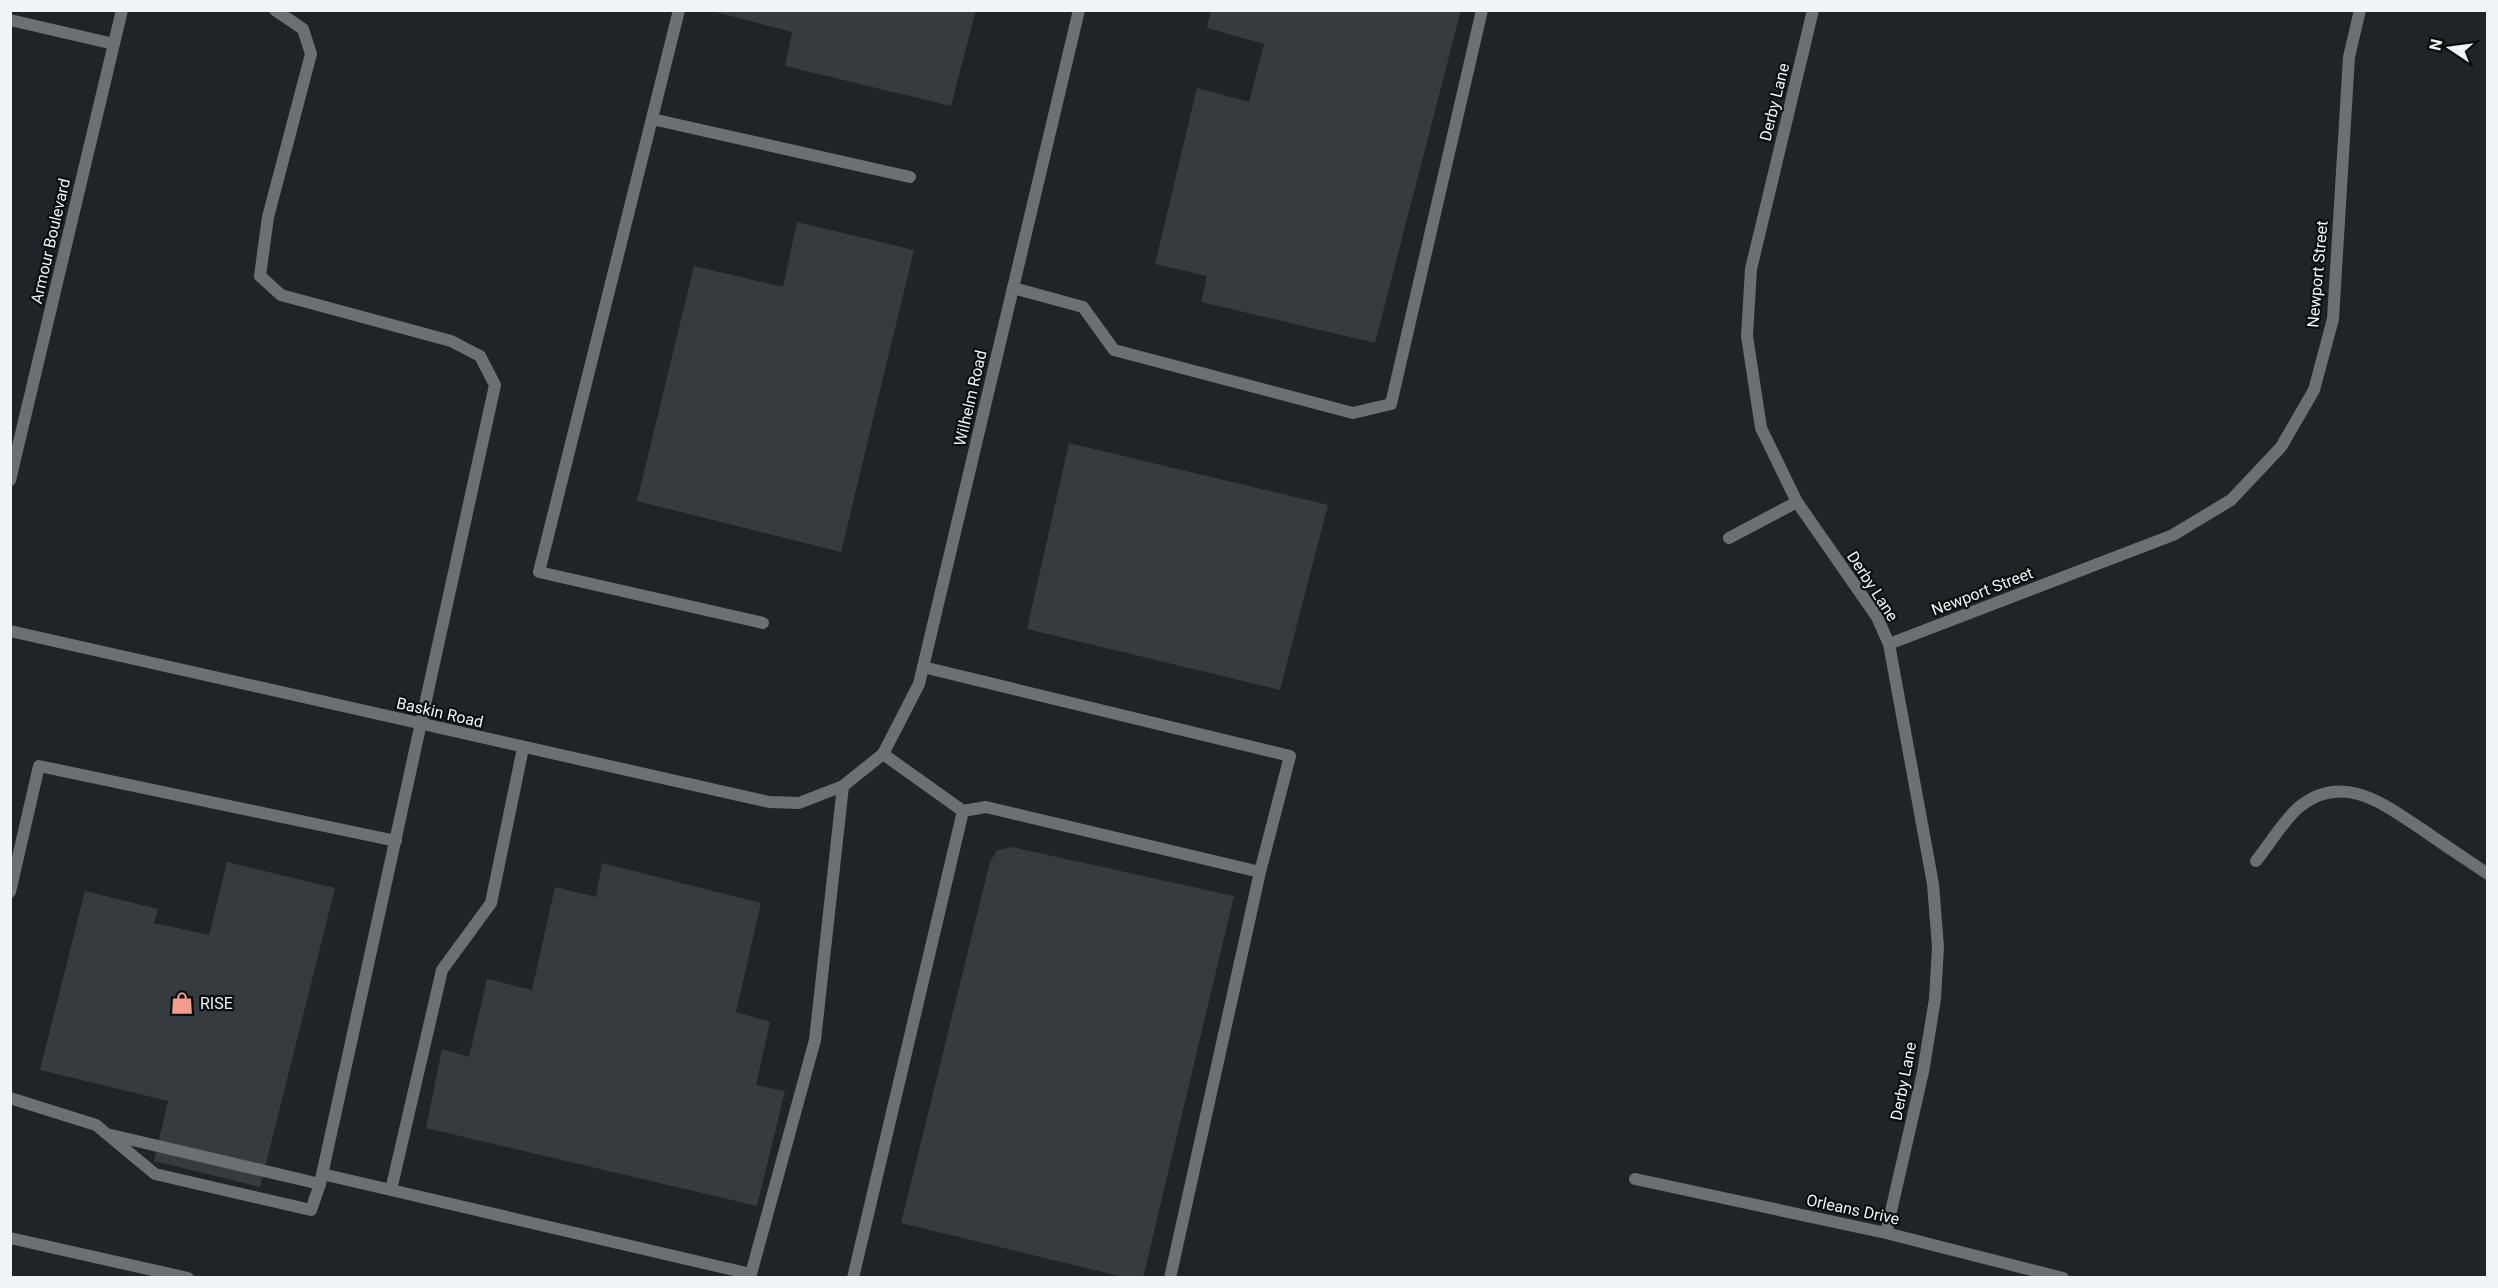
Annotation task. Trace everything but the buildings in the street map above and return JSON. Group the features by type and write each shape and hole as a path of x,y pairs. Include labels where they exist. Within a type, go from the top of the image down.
{"street":[{"name":"Armour Boulevard","path":"10,480 122,10"},
{"path":"10,1098 96,1125 155,1174 293,1208 311,1210 321,1179 495,385 480,356 451,341 280,295 260,276 268,217 311,54 303,29 275,10"},
{"path":"679,10 539,572 763,622"},
{"name":"Wilhelm Road","path":"857,774 883,754 919,684 1079,10"},
{"path":"1013,288 1083,307 1114,350 1353,413 1391,404 1482,10"},
{"name":"Derby Lane","path":"1813,10 1751,269 1747,336 1761,428 1797,502 1877,617 1889,644 1933,884 1938,946 1935,999 1923,1072 1886,1233"},
{"name":"Newport Street","path":"1889,644 2173,535 2231,500 2281,447 2314,390 2333,320 2349,57 2360,10"},
{"path":"10,20 114,44"},
{"path":"652,118 910,177"},
{"path":"1729,538 1797,502"},
{"name":"Baskin Road","path":"10,631 769,802 799,803 843,786 857,774"},
{"path":"923,667 1290,756 1260,872 1170,1278"},
{"path":"390,1190 442,970 491,903 523,748"},
{"path":"883,754 963,811 986,807 1260,872"},
{"path":"10,892 39,766 396,841"},
{"path":"107,1135 321,1179 390,1190 751,1274 815,1040 843,786"},
{"path":"2256,861 2298,808 2315,797 2331,792 2355,793 2377,800 2487,874"},
{"path":"853,1278 963,811"},
{"name":"Orleans Drive","path":"1635,1179 1886,1233 2063,1278"},
{"path":"10,1238 188,1278"}],"place":[{"name":"RISE","path":"182,1003"}]}
